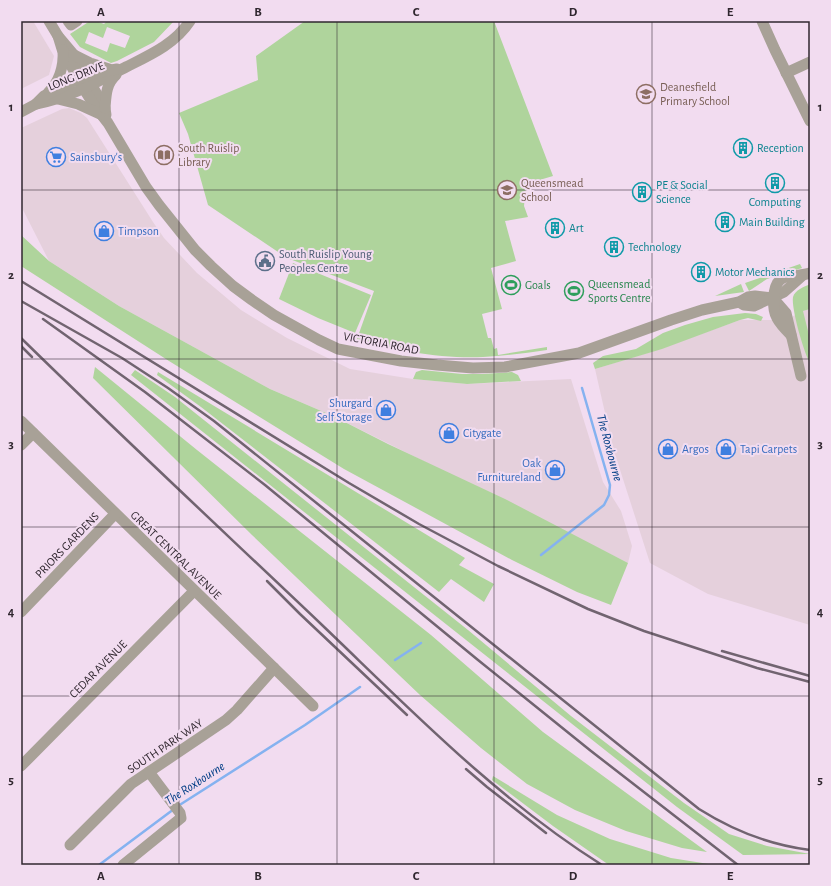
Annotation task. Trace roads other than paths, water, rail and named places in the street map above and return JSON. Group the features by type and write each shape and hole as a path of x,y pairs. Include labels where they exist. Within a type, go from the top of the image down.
{"street":[{"name":"VICTORIA ROAD","path":"49,21 58,36 74,55 85,82"},
{"path":"68,21 71,25 77,21"},
{"name":"LONG DRIVE","path":"21,112 40,100 120,70 164,47 179,34 190,21"},
{"path":"762,21 810,121"},
{"name":"VICTORIA ROAD","path":"58,36 62,49 85,82 105,115 136,172 158,205 182,236 233,286 274,314 338,349 437,366 472,368 505,367 578,353 702,310 739,302 744,305 754,306 784,292 806,275"},
{"path":"40,100 50,90 58,77 63,63 62,49"},
{"path":"74,55 100,67 120,70"},
{"path":"786,73 810,62"},
{"path":"58,99 78,104 105,115 106,91 108,84 120,70"},
{"name":"LONG DRIVE","path":"40,100 58,99 85,82"},
{"path":"772,298 776,318 791,336 801,376"},
{"name":"GREAT CENTRAL AVENUE","path":"21,421 313,706"},
{"path":"21,445 33,433"},
{"name":"PRIORS GARDENS","path":"21,612 115,514"},
{"name":"CEDAR AVENUE","path":"21,766 194,591"},
{"name":"SOUTH PARK WAY","path":"70,845 132,784 226,720 274,668"},
{"path":"123,865 182,818 180,813 149,772"}],"waterway":[{"name":"The Roxbourne","path":"541,555 604,505 609,495 610,485 582,388"},
{"name":"The Roxbourne","path":"395,660 421,643"},
{"name":"The Roxbourne","path":"178,806 305,725 360,687"},
{"name":"The Roxbourne","path":"99,865 174,809"}],"railway":[{"path":"21,281 349,483 419,524 498,566 588,609 644,631 757,668 810,682"},
{"path":"21,301 122,358 168,388 214,421 699,809 725,824 752,836 780,845 810,850"},
{"path":"43,319 145,392 265,485 591,751 738,865"},
{"path":"21,338 456,752 526,811 563,839 602,865"},
{"path":"21,346 32,357"},
{"path":"267,581 407,715"},
{"path":"722,651 810,676"},
{"path":"466,769 546,833"}],"place":[{"name":"Deanesfield Primary School","path":"646,94"},
{"name":"Reception","path":"743,148"},
{"name":"South Ruislip Library","path":"164,155"},
{"name":"Sainsbury's","path":"56,157"},
{"name":"Computing","path":"775,183"},
{"name":"Queensmead School","path":"507,190"},
{"name":"PE & Social Science","path":"642,192"},
{"name":"Main Building","path":"725,222"},
{"name":"Art","path":"555,228"},
{"name":"Timpson","path":"104,231"},
{"name":"Technology","path":"614,247"},
{"name":"South Ruislip Young Peoples Centre","path":"265,261"},
{"name":"Motor Mechanics","path":"701,272"},
{"name":"Goals","path":"511,285"},
{"name":"Queensmead Sports Centre","path":"574,291"},
{"name":"Shurgard Self Storage","path":"386,410"},
{"name":"Citygate","path":"449,433"},
{"name":"Argos","path":"668,449"},
{"name":"Tapi Carpets","path":"726,449"},
{"name":"Oak Furnitureland","path":"555,470"}]}
